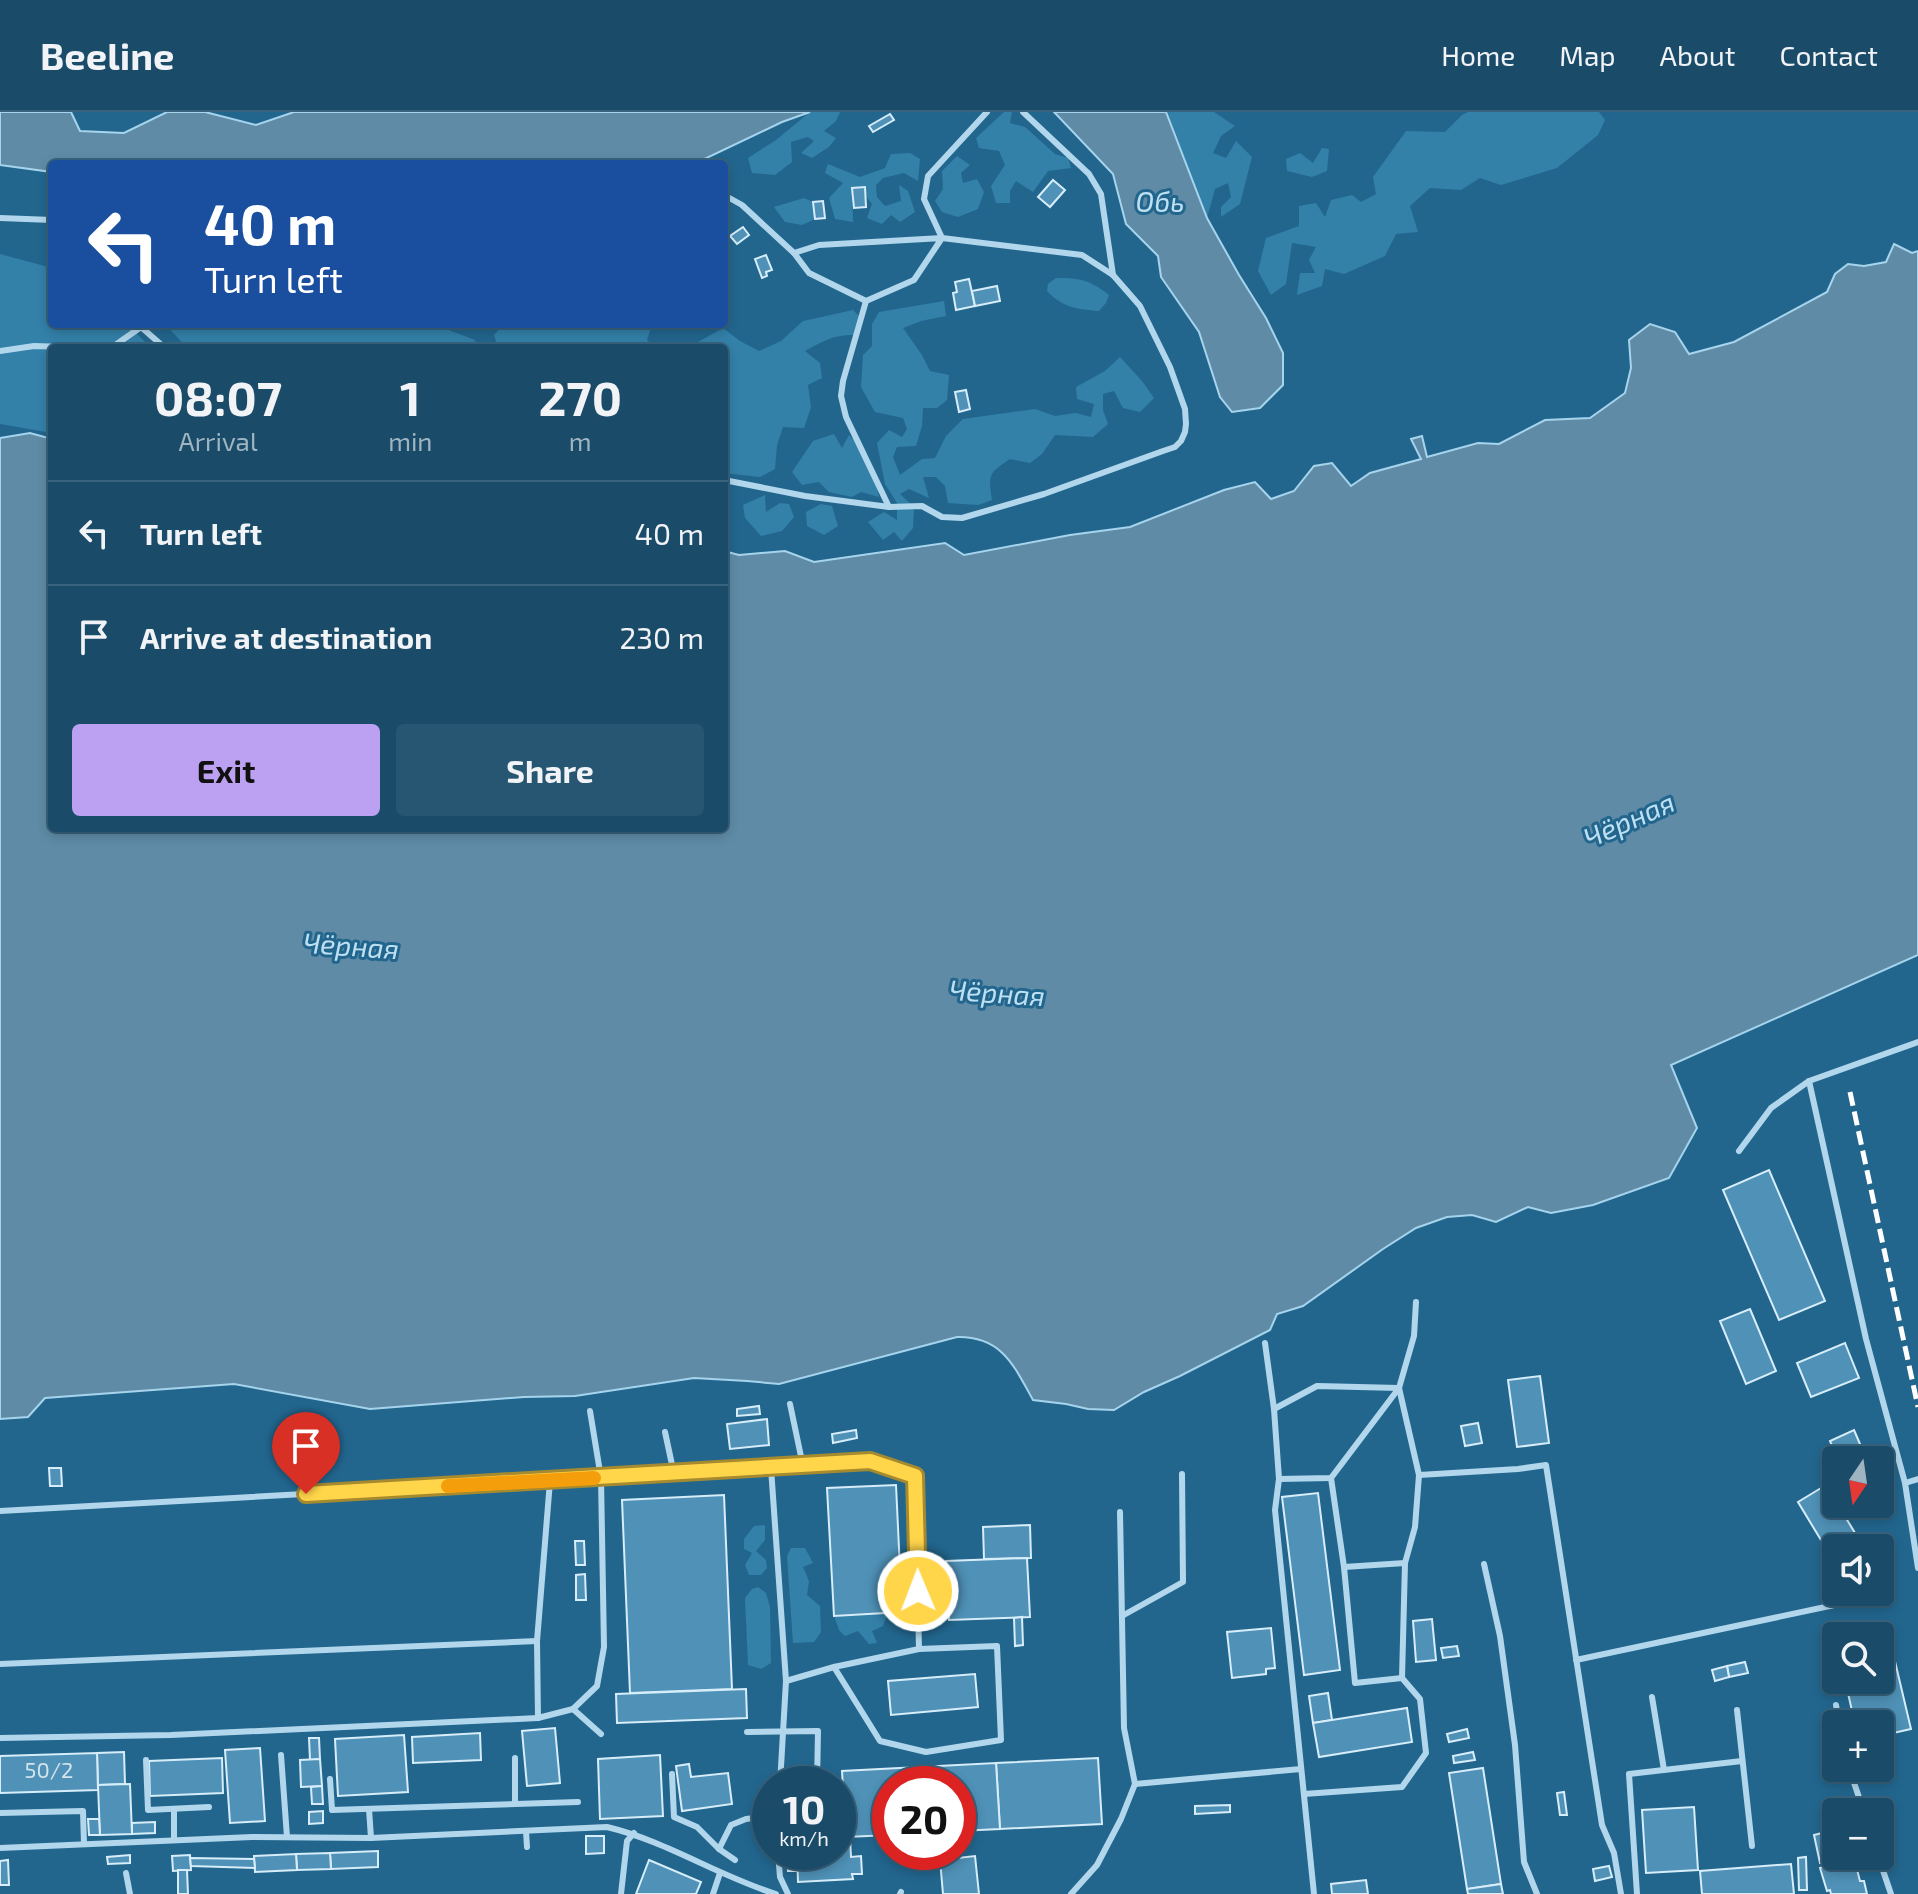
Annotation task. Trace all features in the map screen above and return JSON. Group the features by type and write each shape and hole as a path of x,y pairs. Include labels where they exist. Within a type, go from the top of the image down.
{"lane":[{"path":"942,238 924,199 928,176 987,112"},
{"path":"1023,112 1089,174 1101,194 1113,275"},
{"path":"728,197 742,205 794,253 809,273 866,301 914,280 942,238"},
{"path":"0,218 48,220"},
{"path":"728,481 805,496 889,507 922,506 942,517 962,518 1044,494 1175,447 1185,432 1185,409 1170,367 1140,306 1113,275 1082,255 942,238 819,245 794,253"},
{"path":"866,301 841,396 846,417 889,507"},
{"path":"116,344 137,328"},
{"path":"142,328 160,344"},
{"path":"0,351 48,346"},
{"path":"1739,1151 1771,1108 1809,1081 1918,1042"},
{"path":"1809,1081 1866,1339 1905,1483 1918,1568"},
{"path":"1402,1678 1355,1683 1344,1567 1331,1478 1399,1388 1414,1336 1416,1302"},
{"path":"1265,1343 1279,1479 1275,1510 1314,1894"},
{"path":"1274,1409 1317,1386 1399,1388"},
{"path":"1304,1794 1402,1787 1426,1753 1420,1699 1402,1678 1405,1563 1415,1527 1419,1475 1399,1388"},
{"path":"790,1404 803,1466"},
{"path":"0,1738 171,1735 538,1718 573,1709 597,1686 604,1647 601,1478 590,1411"},
{"path":"665,1432 674,1474"},
{"path":"0,1511 870,1461 915,1476 919,1649"},
{"path":"1419,1475 1546,1465 1602,1825 1614,1853 1621,1894"},
{"path":"771,1468 786,1681 781,1766"},
{"path":"1122,1616 1183,1582 1182,1474"},
{"path":"1279,1479 1331,1478"},
{"path":"1905,1483 1918,1479"},
{"path":"538,1718 537,1641 550,1481"},
{"path":"1071,1894 1097,1865 1135,1784 1124,1728 1120,1512"},
{"path":"1344,1567 1405,1563"},
{"path":"1484,1564 1500,1636 1511,1714 1524,1862 1537,1894"},
{"path":"1576,1660 1830,1606"},
{"path":"0,1664 537,1641"},
{"path":"786,1681 834,1667 919,1649 997,1646 1001,1740 926,1752 880,1741 834,1667"},
{"path":"1652,1697 1664,1770"},
{"path":"1836,1705 1837,1710"},
{"path":"573,1709 601,1734"},
{"path":"1737,1710 1752,1846"},
{"path":"747,1732 818,1731 817,1766"},
{"path":"281,1755 287,1837"},
{"path":"515,1758 515,1804"},
{"path":"146,1760 148,1810 209,1807"},
{"path":"1637,1894 1629,1774 1742,1761"},
{"path":"1135,1784 1301,1769"},
{"path":"672,1774 674,1817 697,1827 735,1860"},
{"path":"330,1779 332,1810 578,1802"},
{"path":"174,1809 174,1840"},
{"path":"369,1809 371,1838"},
{"path":"0,1813 83,1811 84,1844"},
{"path":"719,1849 731,1825 752,1818"},
{"path":"0,1848 174,1840 371,1838 607,1827 634,1833 749,1886 776,1894"},
{"path":"526,1831 527,1847"},
{"path":"621,1894 627,1841 634,1833"},
{"path":"779,1870 788,1894"},
{"path":"1883,1870 1891,1894"},
{"path":"126,1873 130,1894"},
{"path":"713,1894 720,1873"}],"shaded area":[{"path":"810,112 840,112 836,121 824,131 836,138 829,147 812,158 801,153 814,141 808,137 791,142 792,162 775,175 752,173 748,158"},
{"path":"1004,112 1012,112 1010,123 1025,127 1055,154 1068,158 1071,168 1048,171 1033,192 1016,181 1010,191 1010,203 996,203 991,186 1005,165 999,151 979,148 976,138"},
{"path":"1166,112 1214,112 1235,126 1221,136 1213,153 1226,158 1236,141 1252,157 1240,204 1221,217 1221,207 1231,197 1228,183 1215,189 1207,218"},
{"path":"1468,112 1599,112 1605,120 1598,135 1557,168 1501,185 1480,178 1461,190 1430,188 1410,206 1418,232 1396,234 1385,256 1344,274 1325,269 1322,286 1297,295 1300,273 1315,273 1309,260 1316,247 1292,243 1286,284 1271,295 1258,271 1266,238 1299,226 1299,206 1316,203 1325,217 1331,200 1352,195 1361,202 1376,194 1373,177 1406,131 1445,132"},
{"path":"1322,148 1329,149 1327,171 1312,177 1287,171 1286,159 1300,153 1313,163"},
{"path":"910,153 920,159 918,181 904,173 883,178 876,185 877,197 885,206 901,201 899,185 908,191 915,212 900,222 891,215 882,224 867,218 872,204 865,195 852,189 853,222 835,219 829,198 843,183 825,173 828,164 860,177 885,168 891,154"},
{"path":"957,156 970,165 961,173 963,183 977,179 984,192 978,209 958,217 942,212 935,201 943,189 942,171"},
{"path":"804,198 813,202 815,219 802,225 785,222 774,207"},
{"path":"0,254 48,267 48,328 133,328 147,344 48,344 48,432 0,424"},
{"path":"1056,278 1079,279 1096,286 1109,295 1106,303 1099,311 1065,304 1047,291 1048,284"},
{"path":"944,301 946,316 903,328 930,371 949,375 947,400 937,408 923,408 916,446 897,447 893,457 900,475 922,459 935,458 946,436 963,419 1035,409 1055,416 1076,413 1091,417 1094,404 1077,399 1076,387 1105,371 1120,357 1154,398 1140,412 1123,408 1114,391 1103,394 1103,410 1108,424 1093,437 1055,435 1042,454 1030,463 1010,459 992,475 992,500 978,505 948,503 945,486 936,477 923,477 929,498 909,489 900,494 914,507 913,528 902,541 894,532 883,540 868,522 884,512 897,520 897,503 885,484 877,443 889,430 902,437 907,429 903,418 875,412 861,387 863,355 872,346 872,324 879,312"},
{"path":"853,310 862,319 855,335 829,339 805,351 820,363 822,378 808,385 811,407 804,428 783,427 777,445 775,469 760,477 728,473 728,344 694,344 723,328 759,351 781,341 803,321"},
{"path":"169,328 447,328 475,340 476,344 183,344"},
{"path":"500,328 651,328 647,340 652,344 497,344 494,335"},
{"path":"834,434 842,448 849,435 865,456 879,497 861,492 852,497 829,492 819,482 802,485 792,472 813,441"},
{"path":"765,495 766,512 780,503 789,504 794,517 782,531 761,536 745,518 743,505"},
{"path":"821,504 832,506 838,526 824,535 807,526 806,512"},
{"path":"765,1525 765,1540 756,1551 766,1560 767,1568 761,1575 749,1575 745,1565 752,1553 744,1549 744,1539 754,1526"},
{"path":"791,1548 805,1548 813,1563 803,1567 809,1581 807,1595 820,1606 821,1632 814,1642 793,1643 787,1556"},
{"path":"758,1587 766,1593 770,1607 771,1663 761,1669 748,1665 745,1598"},
{"path":"888,1613 883,1626 872,1631 877,1643 869,1644 858,1631 845,1636 834,1616"}],"water":[{"path":"0,112 71,112 80,131 124,133 167,112 205,112 256,125 294,112 810,112 702,160 48,160 48,171 0,165"},
{"name":"Обь","path":"1054,112 1166,112 1207,218 1283,353 1283,385 1260,408 1232,412 1220,397 1199,332 1161,277 1158,256 1126,224 1113,174"},
{"name":"Чёрная","path":"1894,244 1912,253 1918,251 1918,955 1671,1065 1697,1128 1669,1178 1593,1205 1551,1213 1528,1207 1496,1222 1472,1215 1447,1217 1416,1228 1303,1306 1277,1314 1270,1330 1114,1410 1033,1400 1005,1355 985,1342 957,1337 779,1384 694,1378 575,1396 370,1409 234,1384 45,1398 28,1417 0,1419 0,438 30,433 48,438 48,832 728,832 728,552 739,555 785,551 814,562 945,543 964,555 1130,527 1224,490 1255,482 1271,499 1294,491 1314,466 1332,463 1351,486 1370,473 1421,459 1411,439 1422,436 1427,457 1478,443 1499,444 1545,420 1590,418 1625,393 1631,368 1629,340 1650,324 1675,332 1689,354 1734,342 1827,292 1835,274 1848,264 1864,266 1886,262"}],"building":[{"path":"890,114 894,120 873,132 869,126"},
{"path":"1053,180 1065,190 1050,207 1038,197"},
{"path":"865,187 866,207 854,208 852,188"},
{"path":"823,201 825,218 815,219 813,202"},
{"path":"743,227 749,235 737,244 730,236"},
{"path":"766,255 772,270 762,278 755,259"},
{"path":"969,279 975,306 956,310 955,282"},
{"path":"997,286 1000,301 975,306 972,291"},
{"path":"966,390 970,409 959,412 955,392"},
{"path":"1769,1170 1825,1301 1779,1320 1723,1190"},
{"path":"1750,1309 1776,1371 1746,1384 1720,1321"},
{"path":"1845,1343 1859,1378 1811,1397 1797,1363"},
{"path":"1540,1376 1549,1443 1517,1447 1508,1380"},
{"path":"759,1406 760,1414 737,1416 737,1409"},
{"path":"767,1419 769,1445 730,1449 727,1424"},
{"path":"1478,1423 1482,1443 1465,1446 1461,1426"},
{"path":"856,1430 857,1438 833,1443 832,1434"},
{"path":"1854,1430 1861,1446 1832,1446 1830,1441"},
{"path":"320,1440 322,1456 299,1459 296,1443"},
{"path":"49,1468 61,1468 62,1486 50,1486"},
{"path":"896,1485 902,1612 834,1616 827,1488"},
{"path":"1822,1487 1822,1518 1846,1518 1855,1533 1822,1534 1822,1542 1798,1502"},
{"path":"1318,1493 1340,1670 1304,1675 1282,1497"},
{"path":"724,1495 732,1689 630,1693 622,1500"},
{"path":"1030,1525 1031,1558 984,1559 983,1527"},
{"path":"575,1541 584,1541 585,1565 576,1565"},
{"path":"1027,1558 1030,1617 949,1620 946,1561"},
{"path":"585,1574 586,1600 576,1600 576,1575"},
{"path":"1022,1617 1023,1645 1015,1646 1014,1618"},
{"path":"1432,1619 1436,1660 1416,1662 1413,1621"},
{"path":"1271,1628 1275,1668 1266,1669 1266,1674 1232,1678 1227,1632"},
{"path":"1457,1646 1459,1656 1443,1658 1441,1648"},
{"path":"1894,1657 1911,1729 1894,1733 1894,1710 1852,1710 1848,1694 1894,1694"},
{"path":"1745,1662 1748,1673 1729,1677 1727,1666"},
{"path":"1727,1666 1729,1677 1715,1681 1712,1670"},
{"path":"975,1674 978,1707 891,1715 888,1681"},
{"path":"746,1689 747,1718 617,1723 616,1694"},
{"path":"1328,1693 1332,1720 1313,1723 1309,1696"},
{"path":"1407,1708 1412,1742 1319,1757 1313,1723"},
{"path":"555,1728 560,1783 527,1786 522,1731"},
{"path":"1467,1729 1469,1738 1449,1742 1447,1734"},
{"path":"480,1733 481,1760 413,1763 412,1737"},
{"path":"404,1735 408,1792 338,1796 335,1739"},
{"path":"309,1738 319,1738 320,1759 310,1760"},
{"path":"260,1748 265,1821 230,1823 225,1750"},
{"path":"124,1752 125,1784 98,1785 97,1753"},
{"path":"1473,1752 1475,1760 1454,1763 1453,1756"},
{"path":"97,1753 98,1790 0,1793 0,1756"},
{"path":"660,1755 663,1816 600,1819 598,1759"},
{"path":"222,1758 223,1793 150,1796 149,1761"},
{"path":"1098,1758 1102,1824 1000,1829 996,1763"},
{"path":"320,1759 322,1786 301,1787 300,1760"},
{"path":"996,1763 1000,1829 976,1830 976,1766 938,1766"},
{"path":"689,1764 691,1777 728,1773 732,1804 682,1811 676,1766"},
{"path":"1483,1768 1501,1884 1467,1889 1449,1773"},
{"path":"872,1769 872,1836 856,1837 856,1770"},
{"path":"130,1784 132,1834 100,1835 98,1785"},
{"path":"322,1786 323,1804 312,1804 311,1787"},
{"path":"1564,1792 1567,1815 1560,1815 1557,1793"},
{"path":"1230,1805 1230,1812 1195,1814 1195,1806"},
{"path":"1694,1807 1698,1870 1646,1873 1642,1810"},
{"path":"323,1811 323,1823 309,1824 309,1812"},
{"path":"88,1819 99,1819 100,1835 89,1835"},
{"path":"155,1822 155,1833 132,1834 132,1823"},
{"path":"1822,1833 1820,1863 1814,1835"},
{"path":"586,1836 604,1836 604,1853 586,1854"},
{"path":"378,1851 378,1867 331,1869 330,1853"},
{"path":"330,1853 331,1869 297,1870 296,1854"},
{"path":"296,1854 297,1870 255,1872 254,1856"},
{"path":"130,1855 130,1863 108,1864 107,1857"},
{"path":"190,1855 191,1870 173,1871 172,1856"},
{"path":"856,1856 861,1856 862,1874 852,1874 853,1879 798,1882 798,1870 856,1870"},
{"path":"1806,1857 1807,1890 1799,1890 1798,1858"},
{"path":"190,1858 254,1859 255,1868 191,1866"},
{"path":"8,1860 9,1885 0,1885 0,1861"},
{"path":"649,1860 701,1882 696,1894 636,1894"},
{"path":"1791,1864 1794,1894 1702,1894 1700,1871"},
{"path":"976,1866 979,1894 943,1894 941,1870 976,1870"},
{"path":"1609,1866 1612,1877 1595,1881 1593,1869"},
{"path":"1820,1868 1857,1870 1867,1894 1831,1894 1830,1890 1827,1891"},
{"path":"178,1870 187,1870 188,1894 178,1894"},
{"path":"1366,1880 1368,1894 1332,1894 1331,1884"},
{"path":"1501,1884 1503,1894 1468,1894 1467,1889"}],"railway":[{"path":"1850,1092 1918,1407"}],"slow traffic":[{"path":"448,1486 594,1478"}],"route":[{"path":"306,1494 870,1461 915,1476 918,1591"}]}
